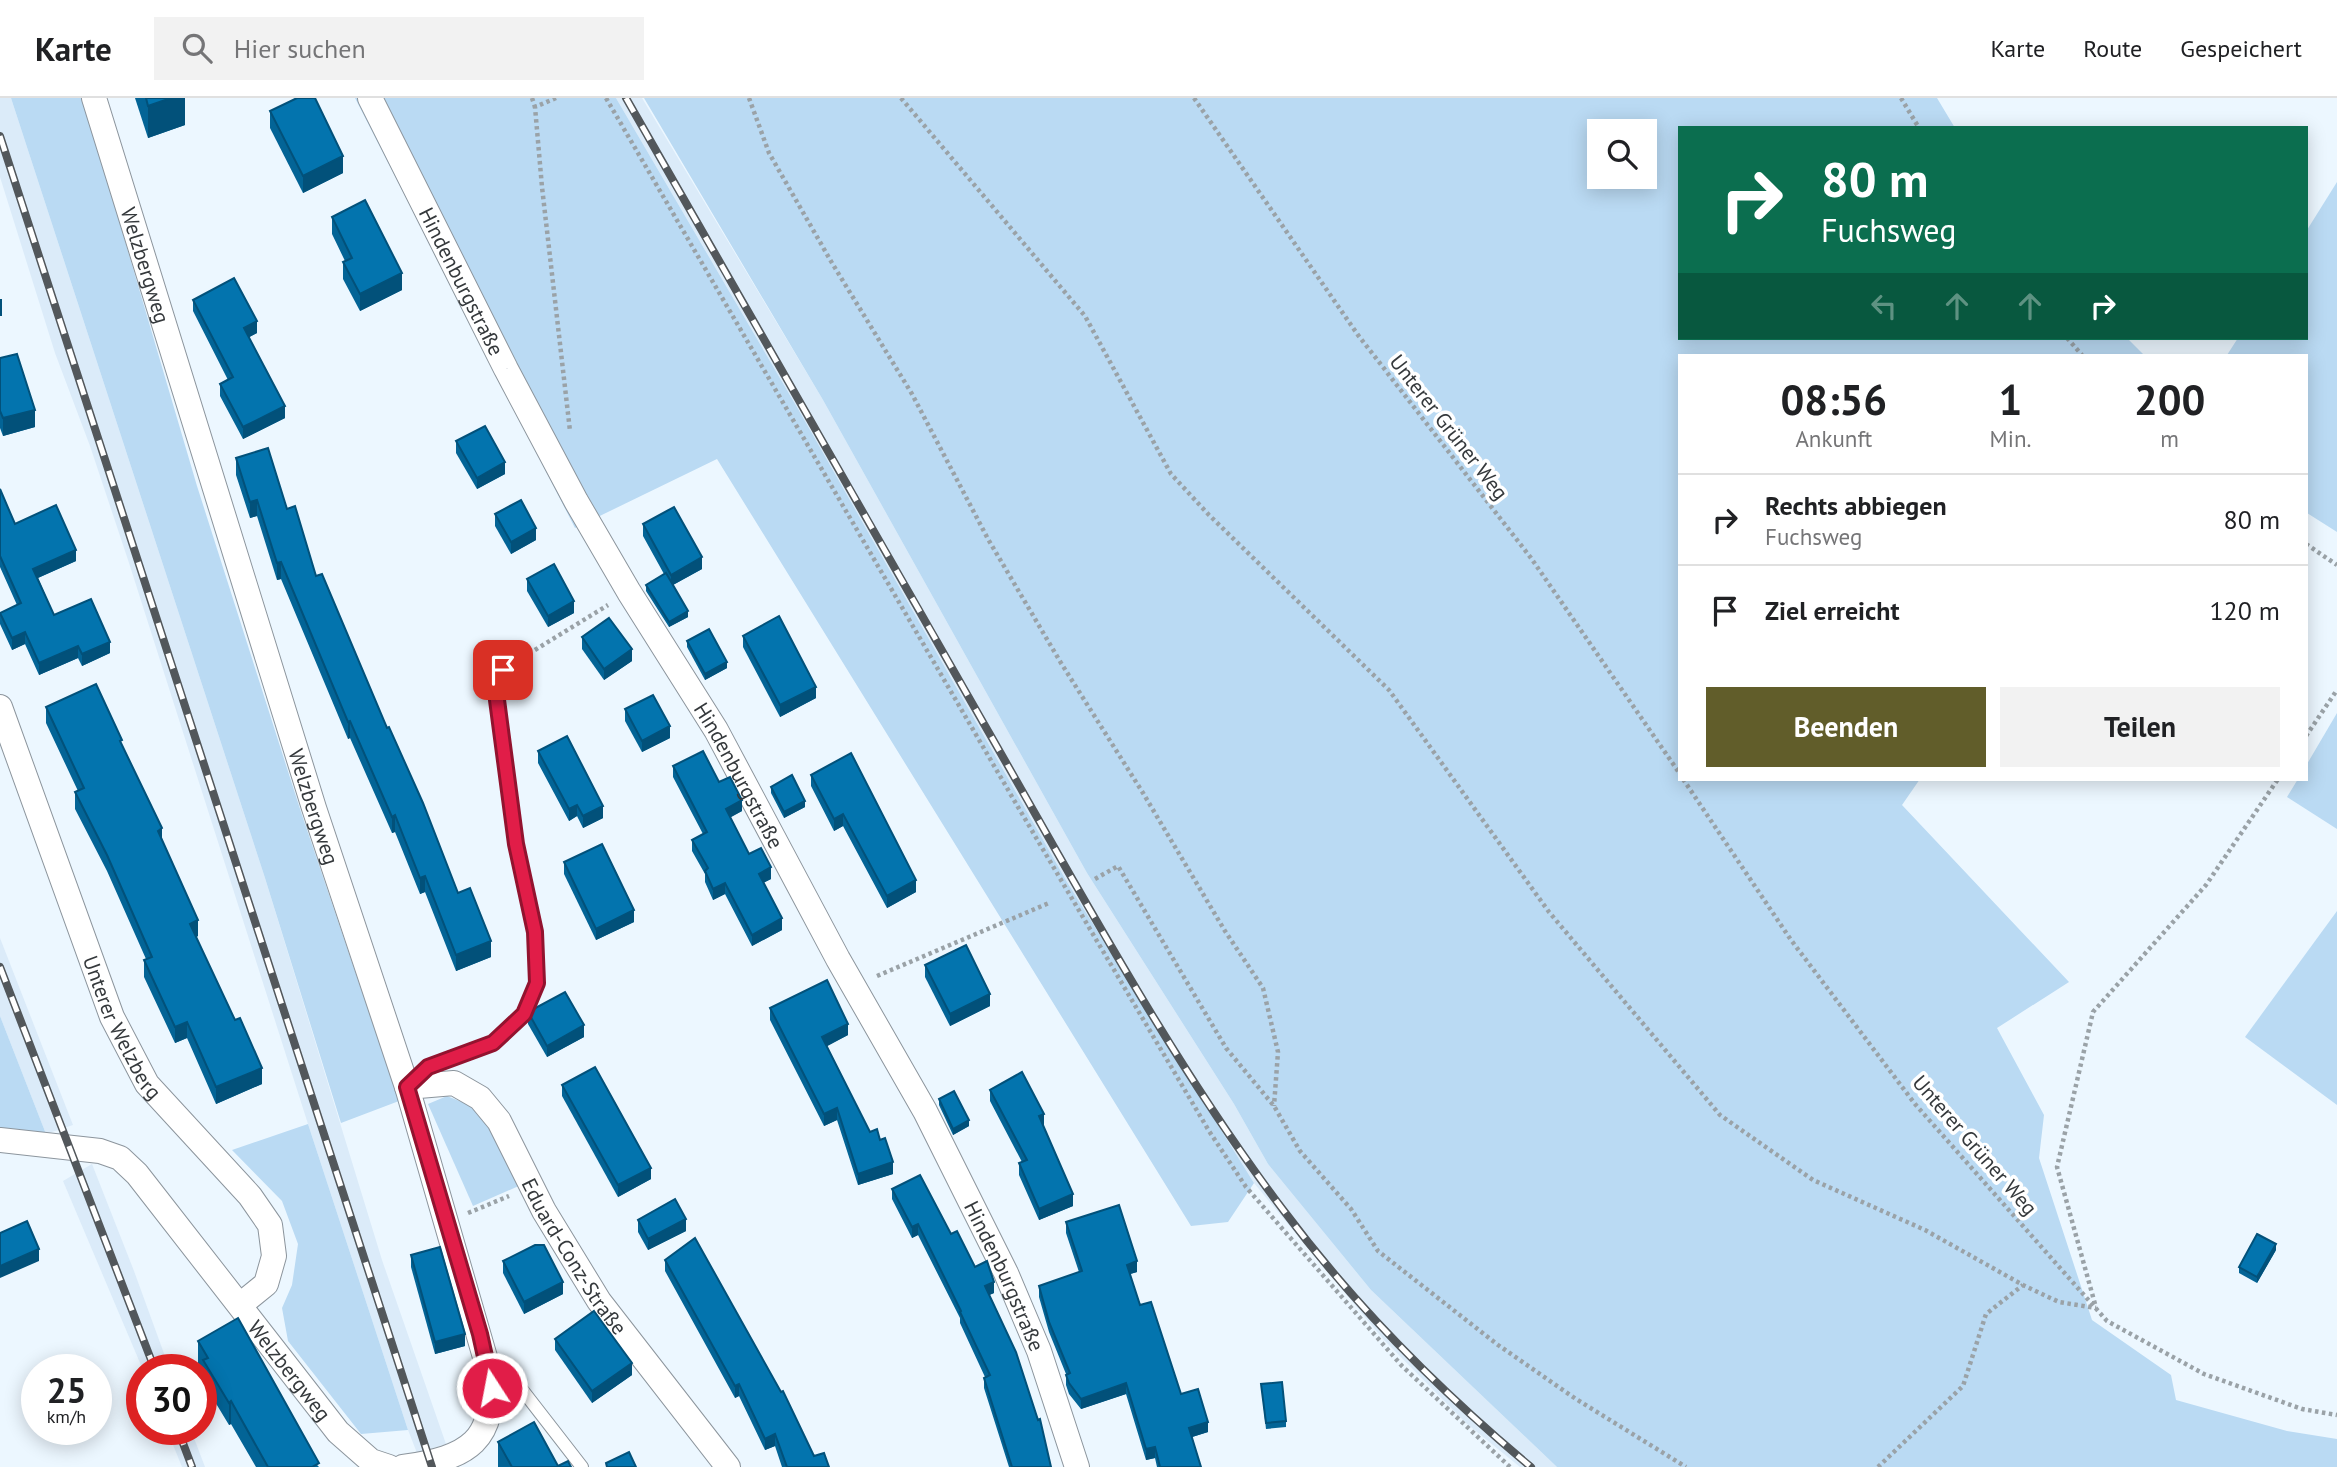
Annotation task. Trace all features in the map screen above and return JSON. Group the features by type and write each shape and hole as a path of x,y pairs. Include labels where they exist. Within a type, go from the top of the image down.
{"street":[{"name":"Welzbergweg","path":"94,98 314,808 407,1087 489,1371 492,1403 485,1430 465,1448 450,1456 403,1467"},
{"name":"Hindenburgstraße","path":"370,98 576,501 629,592 716,730 853,986 925,1111 1006,1273 1039,1351 1077,1467"},
{"name":"Unterer Welzberg","path":"0,706 112,1017 147,1084 250,1196 270,1225 274,1256 266,1283 240,1305"},
{"name":"Eduard-Conz-Straße","path":"407,1087 454,1083 480,1098 499,1121 532,1187 599,1301 727,1467"},
{"name":"Welzbergweg","path":"0,1139 100,1151 120,1158 137,1174 338,1432 371,1461 389,1467"}],"lane":[{"path":"407,1087 428,1067 493,1043 524,1014 537,983 535,932 516,844 497,700 503,670"},
{"path":"489,1371 506,1369 582,1467"}],"path":[{"path":"532,98 571,444"},
{"path":"535,107 556,98"},
{"path":"606,98 1018,807 1209,1131 1246,1188 1402,1366 1510,1467"},
{"path":"749,98 769,153 912,394 988,539 1225,931 1263,988 1278,1052 1274,1106"},
{"path":"901,98 1085,316 1171,474 1209,515 1389,690 1549,912 1720,1115 1813,1180 1925,1230 2059,1302 2096,1308 2057,1167 2093,1012 2206,885 2277,781"},
{"name":"Unterer Grüner Weg","path":"1194,98 1358,335 1531,558 1678,773"},
{"path":"1902,98 1918,126"},
{"path":"2069,340 2081,354"},
{"path":"2308,545 2337,565"},
{"path":"503,670 629,592"},
{"path":"2308,733 2337,690"},
{"name":"Unterer Grüner Weg","path":"1684,781 1791,940 1915,1104 2107,1321 2204,1374 2302,1409 2337,1415"},
{"path":"1095,879 1118,866 1226,1048 1274,1106 1300,1152 1351,1209 1378,1251 1498,1345 1576,1399 1686,1467"},
{"path":"853,986 1049,903"},
{"path":"457,1217 532,1187"},
{"path":"1878,1467 1962,1386 1986,1314 2023,1285"}],"shaded area":[{"path":"0,98 11,98 265,878 382,1260 446,1444 417,1453 408,1430 129,563 90,446 55,353 0,177"},
{"path":"11,98 83,98 197,486 301,812 399,1101 341,1123 265,878"},
{"path":"355,98 616,98 801,414 1067,882 1254,1183 1228,1222 1191,1226 717,459 575,528"},
{"path":"616,98 642,98 823,400 1087,873 1234,1104 1268,1164 1371,1290 1557,1467 1520,1467 1466,1423 1384,1340 1254,1183 1067,882 801,414"},
{"path":"644,98 1937,98 1954,126 1678,126 1678,340 2129,340 2143,354 1678,354 1678,781 1919,781 1902,805 2069,982 1997,1028 2044,1115 2039,1158 2092,1320 2171,1375 2176,1400 2287,1431 2337,1439 2337,1467 1557,1467 1371,1290 1268,1164 1234,1104 1087,873 823,400"},
{"path":"2337,182 2337,532 2308,514 2308,354 2228,354 2237,340 2308,340 2308,228"},
{"path":"2337,713 2337,829 2287,797 2297,781 2308,781 2308,762"},
{"path":"2337,911 2337,1105 2245,1037"},
{"path":"0,938 73,1125 46,1134 0,1016"},
{"path":"0,1016 46,1134 0,1128"},
{"path":"447,1096 474,1107 494,1127 521,1185 473,1206 428,1104"},
{"path":"308,1124 408,1430 361,1434 288,1341 282,1308 292,1285 298,1244 282,1201 232,1150"},
{"path":"92,1164 164,1354 136,1354 63,1181"},
{"path":"173,1445 197,1445 205,1467 182,1467"}],"building":[{"path":"146,98 171,98 148,106"},
{"path":"297,98 315,98 343,156 303,176 270,111"},
{"path":"365,200 402,273 360,294 343,262 352,258 332,217"},
{"path":"234,278 257,321 244,328 285,406 243,427 220,384 233,377 193,300"},
{"path":"17,354 35,410 3,418 0,411 0,358"},
{"path":"485,426 505,462 477,478 456,441"},
{"path":"268,448 287,509 295,506 316,576 322,574 387,728 389,727 423,803 458,893 470,888 491,941 456,955 425,876 420,878 395,815 392,817 350,721 348,722 281,562 277,563 257,500 250,502 236,458"},
{"path":"0,489 15,524 56,505 76,550 33,569 54,615 91,599 110,642 82,654 78,646 39,663 25,632 12,638 0,613 21,603 0,556"},
{"path":"521,500 536,528 511,542 495,514"},
{"path":"674,507 702,557 671,575 643,524"},
{"path":"554,564 574,601 548,616 527,579"},
{"path":"666,573 688,611 669,622 646,585"},
{"path":"779,616 816,687 780,705 743,636"},
{"path":"609,618 632,649 604,669 582,637"},
{"path":"709,629 727,662 705,674 687,641"},
{"path":"96,684 162,828 158,831 198,920 190,924 235,1020 240,1018 262,1068 216,1087 187,1022 175,1027 144,960 152,957 107,855 75,792 84,788 46,707"},
{"path":"653,695 670,726 642,741 625,709"},
{"path":"567,736 603,806 583,816 577,805 569,809 538,751"},
{"path":"703,751 719,782 730,777 742,800 726,809 749,854 761,848 771,867 759,874 782,918 752,935 725,883 713,889 705,871 708,868 692,840 707,832 673,766"},
{"path":"851,753 916,880 887,896 843,814 834,819 811,775"},
{"path":"792,775 805,801 784,812 771,787"},
{"path":"602,844 634,910 596,929 564,862"},
{"path":"966,945 990,994 950,1014 925,965"},
{"path":"827,980 848,1024 822,1037 870,1132 877,1129 880,1140 885,1138 893,1162 858,1174 837,1108 824,1114 770,1008"},
{"path":"565,992 584,1025 547,1046 528,1012"},
{"path":"595,1067 651,1168 618,1185 562,1085"},
{"path":"1022,1072 1044,1114 1039,1116 1073,1194 1039,1209 1019,1163 1027,1160 990,1090"},
{"path":"954,1091 969,1120 953,1129 939,1099"},
{"path":"920,1175 951,1234 957,1231 975,1267 987,1261 994,1282 985,1286 1016,1352 1038,1420 1040,1419 1051,1467 1012,1467 984,1378 990,1375 918,1224 912,1227 892,1189"},
{"path":"675,1199 686,1219 648,1239 638,1220"},
{"path":"1119,1205 1137,1261 1127,1265 1140,1305 1151,1302 1181,1394 1198,1389 1208,1422 1189,1428 1201,1467 1160,1467 1155,1447 1146,1449 1126,1383 1081,1399 1069,1383 1066,1375 1070,1373 1049,1322 1039,1286 1082,1271 1066,1222"},
{"path":"27,1221 39,1249 0,1266 0,1233"},
{"path":"2257,1234 2276,1244 2257,1277 2239,1267"},
{"path":"695,1238 781,1392 783,1391 814,1456 824,1453 829,1467 787,1467 775,1434 765,1439 739,1384 735,1386 665,1260"},
{"path":"535,1245 544,1245 563,1282 524,1302 503,1261"},
{"path":"440,1247 465,1334 435,1342 411,1255"},
{"path":"594,1311 632,1363 592,1391 555,1339"},
{"path":"238,1318 319,1463 312,1467 268,1467 231,1401 229,1403 217,1383 217,1354 206,1354 198,1341"},
{"path":"1282,1382 1286,1421 1266,1423 1261,1384"},
{"path":"534,1422 558,1466 568,1461 571,1467 512,1467 498,1442"},
{"path":"629,1452 636,1467 607,1467 606,1463"}],"railway":[{"path":"626,98 1090,911 1202,1094 1284,1211 1369,1314 1432,1378 1531,1467"},
{"path":"0,136 432,1467"},
{"path":"0,967 149,1354"},
{"path":"184,1445 192,1467"}],"route":[{"path":"492,1388 480,1334 407,1087 428,1067 493,1043 524,1014 537,983 535,932 516,844 497,700 503,670"}]}
